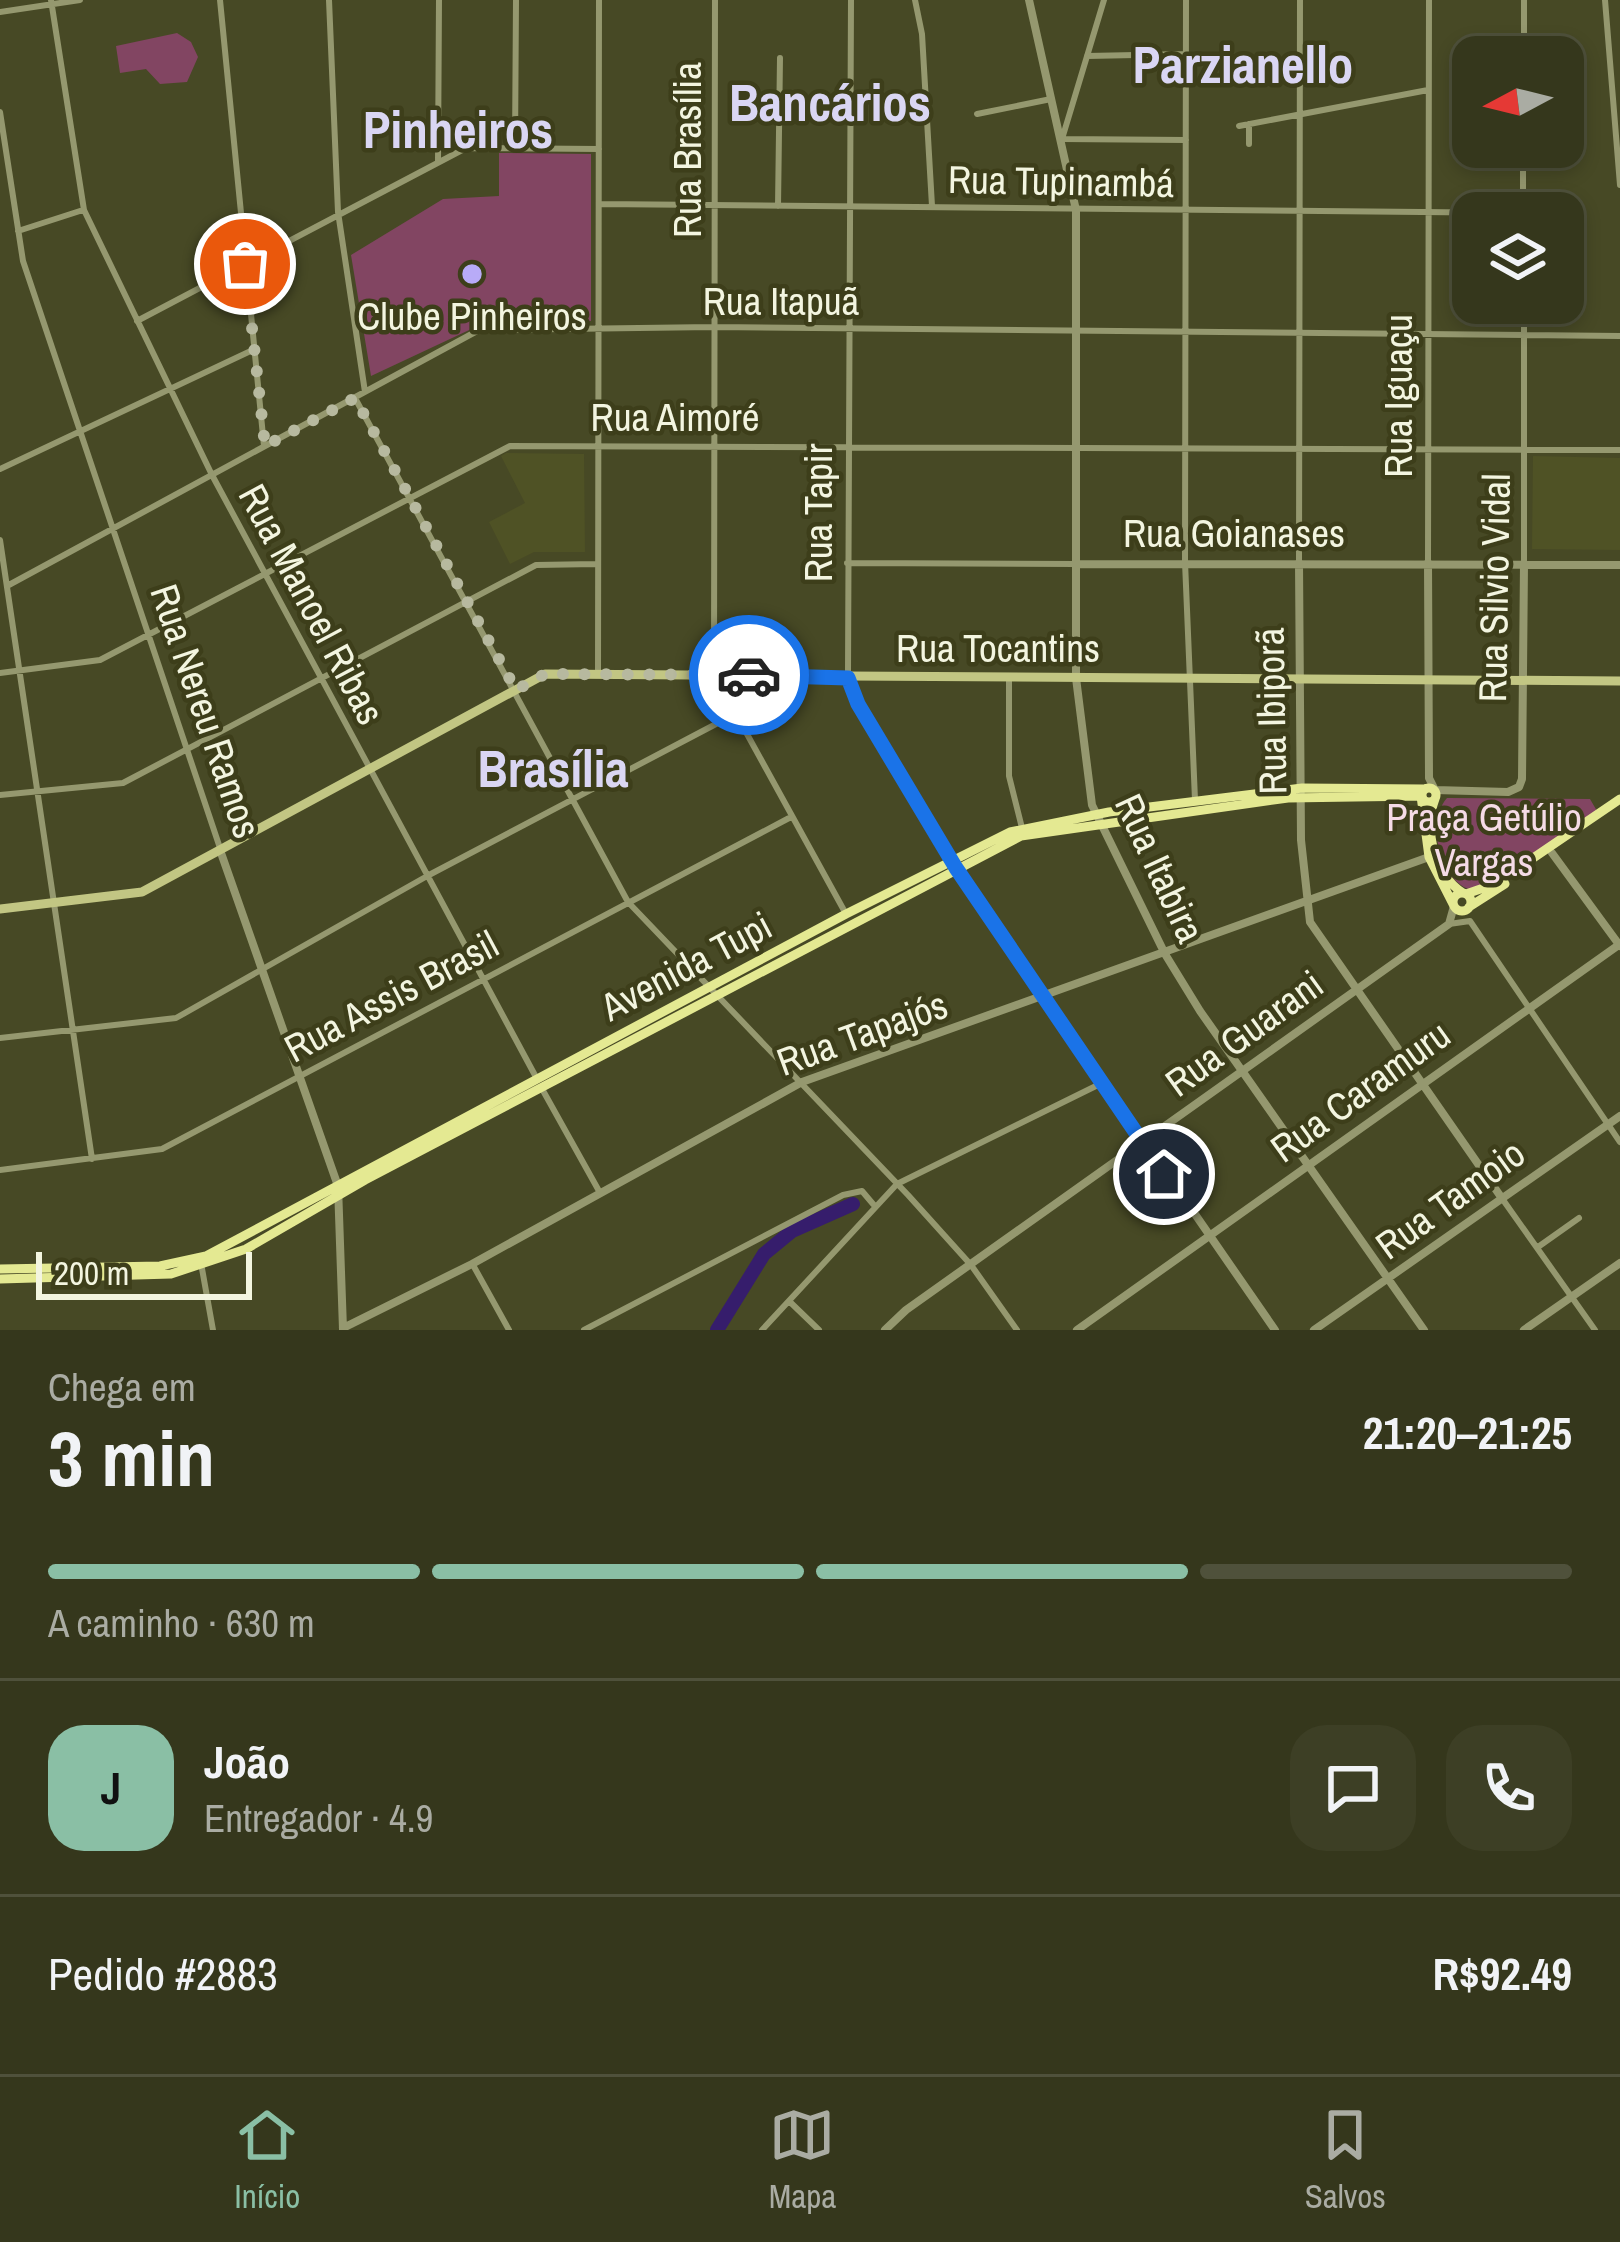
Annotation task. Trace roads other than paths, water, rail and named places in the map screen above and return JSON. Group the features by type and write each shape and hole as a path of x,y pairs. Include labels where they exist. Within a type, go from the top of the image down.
{"main road":[{"name":"Rua Tocantins","path":"0,909 142,892 545,674 1620,680"},
{"name":"Avenida Tupi","path":"0,1279 171,1274 201,1263 1022,828 1302,792"},
{"name":"Avenida Tupi","path":"712,991 846,914 1021,836 1195,801 1302,792 1429,794"},
{"name":"Rua Iguaçu","path":"1429,794 1430,857 1454,906"},
{"name":"Rua Iguaçu","path":"1429,794 1437,862 1465,893 1469,907"},
{"path":"1620,802 1469,907 1462,911 1454,906 1455,896 1495,884 1620,802"},
{"name":"Avenida Tupi","path":"0,1269 201,1263"}],"street":[{"path":"0,12 80,0"},
{"path":"220,0 265,446"},
{"path":"329,0 338,212 365,392"},
{"path":"438,162 439,0"},
{"path":"515,147 516,0"},
{"path":"598,674 599,0"},
{"name":"Rua Brasília","path":"715,0 714,674 846,914"},
{"name":"Rua Tapir","path":"851,0 848,678 858,704 954,864 1275,1330"},
{"path":"915,0 922,34 932,206"},
{"name":"Rua Itabira","path":"1029,0 1076,210 1076,678 1097,818 1165,954 1424,1330"},
{"path":"1104,0 1061,140 1186,140"},
{"path":"1186,0 1185,562 1195,801"},
{"name":"Rua Ibiporã","path":"1300,0 1304,902 1310,922 1420,1087 1595,1330"},
{"name":"Rua Iguaçu","path":"1429,0 1429,794"},
{"path":"1523,36 1524,0"},
{"path":"1604,0 1620,185"},
{"name":"Rua Manoel Ribas","path":"52,2 84,210 212,475 599,1191"},
{"path":"1087,56 1186,54"},
{"path":"778,206 780,58"},
{"path":"1239,126 1428,90"},
{"path":"977,114 1051,99"},
{"name":"Rua Nereu Ramos","path":"0,112 18,231 80,434 339,1190 343,1329"},
{"path":"1249,124 1249,144"},
{"path":"137,321 466,148 599,149"},
{"path":"0,177 10,175"},
{"name":"Rua Tupinambá","path":"599,204 1452,211"},
{"path":"18,231 84,210"},
{"name":"Rua Silvio Vidal","path":"1429,794 1519,788 1524,324"},
{"name":"Rua Itapuã","path":"4,583 112,530 479,330 713,327 1620,336"},
{"path":"0,469 255,350"},
{"path":"355,398 628,902 971,1265 1017,1330"},
{"name":"Rua Aimoré","path":"0,673 100,660 500,448 714,443 1620,450"},
{"path":"0,540 92,1159"},
{"name":"Rua Goianases","path":"848,563 1620,565"},
{"path":"0,795 123,783 536,565 597,564"},
{"path":"1010,676 1009,776 1022,828"},
{"path":"0,1038 165,1021 735,714"},
{"name":"Rua Assis Brasil","path":"0,1170 162,1149 483,975 791,818"},
{"path":"1552,853 1620,945"},
{"name":"Rua Tapajós","path":"343,1329 472,1264 802,1082 1430,857"},
{"path":"1454,906 1449,924 1470,921"},
{"path":"1469,907 1470,921 1620,1142"},
{"name":"Rua Guarani","path":"885,1330 1449,924"},
{"name":"Rua Caramuru","path":"1077,1330 1527,1006 1620,945"},
{"path":"762,1330 873,1204 897,1184 1102,1083"},
{"name":"Rua Tamoio","path":"1314,1330 1620,1116"},
{"path":"584,1330 842,1195 862,1191 873,1204"},
{"path":"1537,1248 1579,1218"},
{"path":"201,1263 213,1330"},
{"path":"1524,1330 1620,1263"},
{"path":"472,1264 509,1330"},
{"path":"788,1301 819,1330"}],"waterway":[{"path":"717,1330 764,1254 792,1231 853,1204"}],"place":[{"name":"Clube Pinheiros","path":"472,274"}],"district":[{"name":"Parzianello","path":"1243,65"},
{"name":"Bancários","path":"830,103"},
{"name":"Pinheiros","path":"458,130"},
{"name":"Brasília","path":"553,769"}],"park label":[{"name":"Praça Getúlio Vargas","path":"1484,840"}]}
